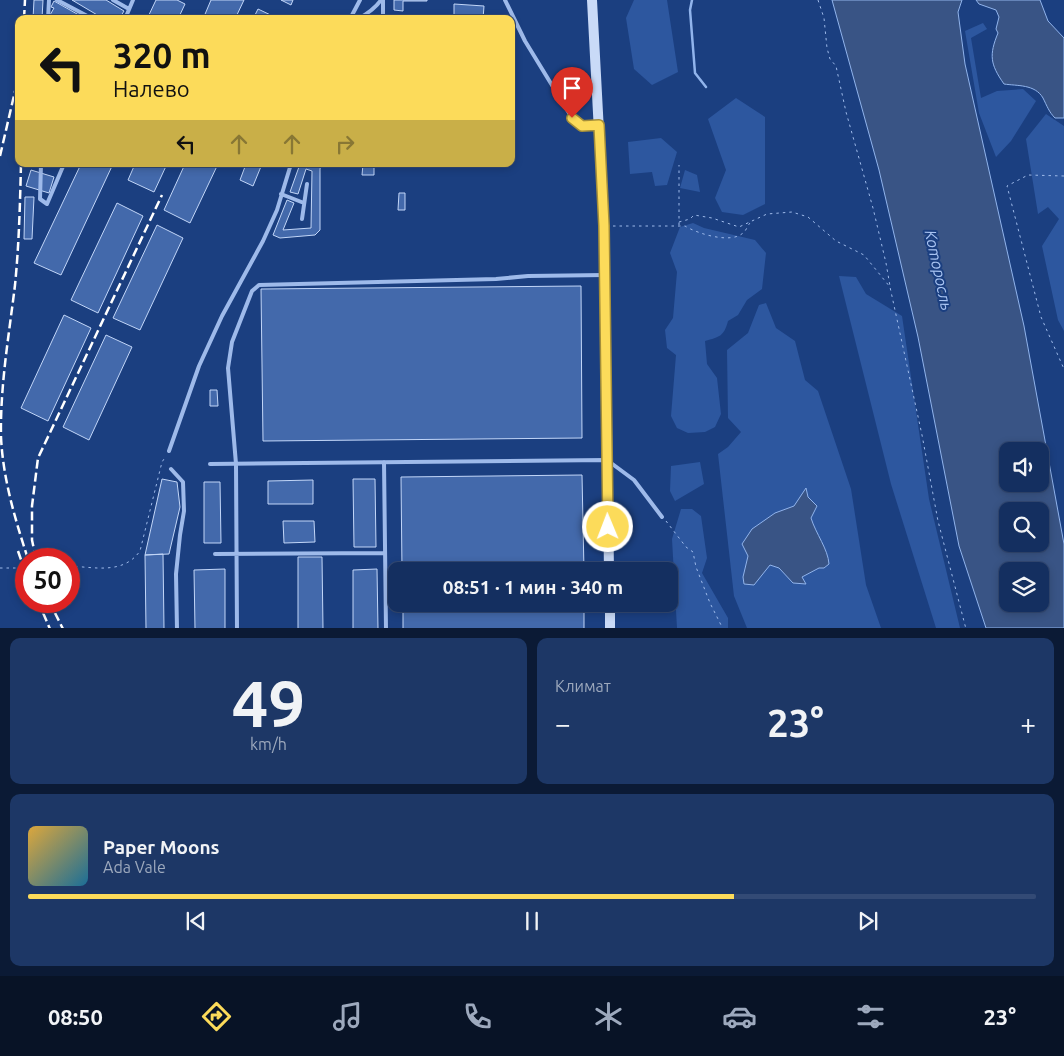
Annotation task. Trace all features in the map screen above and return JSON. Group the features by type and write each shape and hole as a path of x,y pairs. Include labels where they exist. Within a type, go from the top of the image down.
{"main road":[{"path":"592,0 604,226 609,562"},
{"path":"610,612 610,628"}],"lane":[{"path":"48,0 48,15"},
{"path":"57,0 85,15"},
{"path":"114,0 129,9"},
{"path":"127,15 133,0"},
{"path":"352,15 360,0"},
{"path":"366,15 382,0"},
{"path":"382,0 383,15"},
{"path":"506,0 511,15"},
{"path":"515,25 572,118 582,126 599,125"},
{"path":"41,167 40,199 47,204 63,167"},
{"path":"169,451 199,366 222,316 277,210 290,167"},
{"path":"302,219 307,184"},
{"path":"281,194 304,203"},
{"path":"237,628 236,464 228,368 232,342 254,287 259,285 605,275"},
{"path":"210,464 607,460 634,480 662,517"},
{"path":"384,462 386,628"},
{"path":"171,470 184,482 185,505 176,574 177,628"},
{"path":"215,554 386,553"}],"path":[{"path":"818,0 824,18 827,48 830,59 836,66 846,112 873,208 886,263 938,521 966,628"},
{"path":"679,165 679,226"},
{"path":"1064,176 1028,175 1007,186 1041,317 1064,369"},
{"path":"679,222 690,219 694,215 712,218 739,227 767,214 792,212 808,217 836,241 864,255 890,287"},
{"path":"604,226 685,226 694,231 729,239 743,233 750,222"},
{"path":"80,566 114,568 126,565 134,560 140,551 162,462 169,451"},
{"path":"662,517 682,542 693,552 696,567 710,603 723,628"},
{"path":"0,568 15,568"}],"shaded area":[{"path":"634,0 667,0 678,72 652,85 634,69 626,18"},
{"path":"983,23 987,29 971,38 981,98 997,91 1023,89 1036,101 1011,141 996,157 979,113 965,31"},
{"path":"736,98 765,117 765,204 743,215 722,212 715,198 726,170 708,119"},
{"path":"1046,114 1064,126 1064,331 1058,320 1042,246 1059,219 1048,207 1038,214 1026,139"},
{"path":"661,138 677,152 667,185 655,186 652,172 630,174 628,142"},
{"path":"685,170 697,175 700,192 680,188"},
{"path":"693,223 704,228 755,240 766,253 762,289 747,300 738,315 728,321 721,335 705,341 707,364 717,378 721,414 715,427 705,432 688,433 677,428 671,416 676,355 667,348 665,330 673,318 677,272 670,253 680,227"},
{"path":"839,276 856,277 866,294 902,316 929,499 960,628 936,628 891,484"},
{"path":"766,303 776,328 795,341 805,380 818,391 851,489 866,585 881,628 747,628 734,596 718,454 728,447 741,432 728,418 727,350 748,333 759,305"},
{"path":"700,462 704,484 675,501 670,491 671,466"},
{"path":"681,509 692,509 701,516 707,558 702,573 728,618 728,628 677,628 678,562 673,562 672,539"}],"water":[{"name":"Которосль","path":"832,0 962,0 958,12 965,64 1024,326 1045,442 999,442 999,492 1049,492 1049,462 1064,544 1064,628 986,628 959,546 918,337 879,170"},
{"path":"976,0 1040,0 1048,21 1064,38 1064,118 1055,118 1040,93 1035,90 1025,86 1004,84 996,71 992,59 993,47 998,33 996,29 999,17 996,10 979,4"},
{"path":"806,488 808,497 817,506 811,518 829,564 802,577 806,584 793,583 779,568 770,565 754,585 744,584 743,577 748,556 742,544 752,529 775,513 794,506"}],"building":[{"path":"34,0 43,0 42,15 33,15"},
{"path":"72,0 106,0 124,11 122,15 97,15"},
{"path":"156,0 177,0 185,4 180,15 149,15"},
{"path":"211,0 244,0 237,15 205,15"},
{"path":"281,0 293,0 291,5"},
{"path":"394,0 427,1 403,1 403,11 394,10"},
{"path":"54,1 79,15 50,15 54,8 51,7"},
{"path":"454,4 484,6 483,15 454,15"},
{"path":"258,9 271,15 255,15"},
{"path":"80,167 112,167 61,275 34,263"},
{"path":"134,167 166,167 154,192 128,180"},
{"path":"184,167 217,167 190,223 164,210"},
{"path":"245,167 261,167 253,186 240,180"},
{"path":"299,167 320,167 320,230 315,235 280,238 273,235 287,200 294,203 283,230 311,228 312,171 306,169 298,194 290,192"},
{"path":"363,167 374,167 374,175 362,175"},
{"path":"31,170 54,177 49,193 26,186"},
{"path":"399,193 405,193 405,210 398,210"},
{"path":"25,197 34,197 32,239 24,239"},
{"path":"117,203 143,216 98,313 71,300"},
{"path":"157,225 183,238 140,330 113,318"},
{"path":"581,286 582,438 263,441 261,289"},
{"path":"64,315 91,328 48,421 21,408"},
{"path":"106,335 132,347 89,440 63,427"},
{"path":"210,390 217,390 218,406 210,406"},
{"path":"582,475 584,562 402,562 401,477"},
{"path":"162,479 177,482 180,507 169,554 145,555"},
{"path":"353,479 375,479 376,547 354,547"},
{"path":"313,480 313,504 268,504 268,481"},
{"path":"204,482 220,482 221,543 204,543"},
{"path":"283,521 314,521 315,542 284,543"},
{"path":"163,554 164,628 146,628 145,555"},
{"path":"298,557 322,557 323,628 298,628"},
{"path":"225,569 225,628 195,628 194,570"},
{"path":"377,569 378,628 353,628 353,570"},
{"path":"403,612 584,612 584,628 403,628"}],"waterway":[{"path":"692,0 690,10 695,73 706,87"}],"railway":[{"path":"24,15 25,0"},
{"path":"0,156 15,91"},
{"path":"21,167 15,285 3,380 1,437 7,484 25,548"},
{"path":"34,548 32,506 38,458 162,195"},
{"path":"43,613 50,628"},
{"path":"55,613 62,628"}],"route":[{"path":"572,118 582,126 599,125 604,226 608,527"}]}
